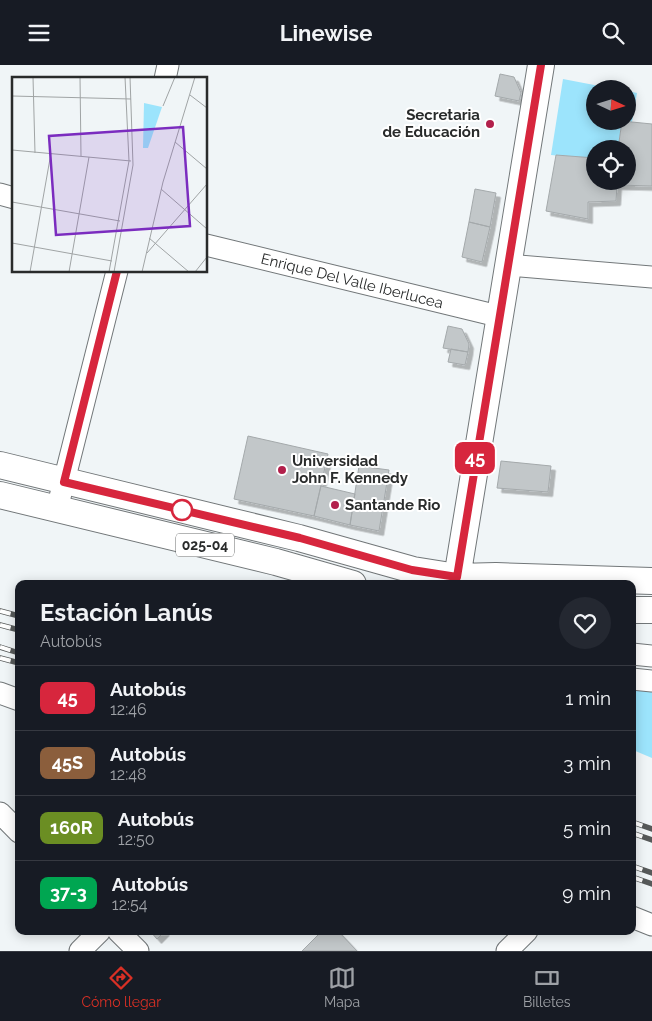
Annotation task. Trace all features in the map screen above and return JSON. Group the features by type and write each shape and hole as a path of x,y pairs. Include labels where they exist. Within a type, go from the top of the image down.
{"main road":[{"path":"456,580 507,265 536,66"},
{"name":"025-04","path":"0,465 300,538 412,570 456,580 496,576 621,580"},
{"name":"025-04","path":"0,495 276,562 339,580"},
{"name":"025-04","path":"636,580 652,581"},
{"path":"636,610 652,611"}],"street":[{"name":"Enrique Del Valle Iberlucea","path":"208,245 498,316"},
{"path":"507,265 652,277"},
{"path":"57,509 116,273"},
{"path":"636,654 652,656"},
{"path":"636,679 652,681"},
{"path":"0,693 15,699"},
{"path":"0,813 15,828"},
{"path":"636,919 652,925"},
{"path":"80,951 96,935"},
{"path":"122,935 138,951"},
{"path":"507,951 524,935"}],"shaded area":[{"path":"563,79 586,83 586,130 621,130 619,140 586,140 586,158 551,155"},
{"path":"636,688 652,690 652,758 636,751"}],"building":[{"path":"500,74 514,77 521,93 519,101 495,96"},
{"path":"636,122 652,124 652,186 636,186 636,140 619,140 621,130 636,130"},
{"path":"556,155 586,157 586,190 617,190 616,201 588,202 588,219 546,211"},
{"path":"475,189 496,193 490,227 469,222"},
{"path":"469,222 490,227 482,262 462,257"},
{"path":"448,326 462,329 469,344 468,352 443,348"},
{"path":"451,349 468,352 465,365 448,362"},
{"name":"Universidad John F. Kennedy","path":"248,436 328,454 314,516 234,499"},
{"path":"501,461 551,466 548,492 497,488"},
{"path":"359,466 389,470 379,531 350,525"},
{"name":"Santande Rio","path":"321,486 355,494 350,525 314,516"},
{"path":"318,935 342,935 357,951 302,951"}],"railway":[{"path":"0,611 15,615"},
{"path":"0,625 15,629"},
{"path":"0,647 15,652"},
{"path":"0,658 15,662"},
{"path":"636,823 652,829"},
{"path":"636,834 652,840"},
{"path":"636,867 652,873"},
{"path":"636,878 652,884"}],"bus line":[{"name":"45","path":"116,273 64,482 300,538 412,570 457,577 498,316 541,65"}],"place":[{"name":"Secretaria de Educación","path":"490,124"},
{"name":"Universidad John F. Kennedy","path":"282,470"},
{"name":"Santande Rio","path":"335,505"}]}
